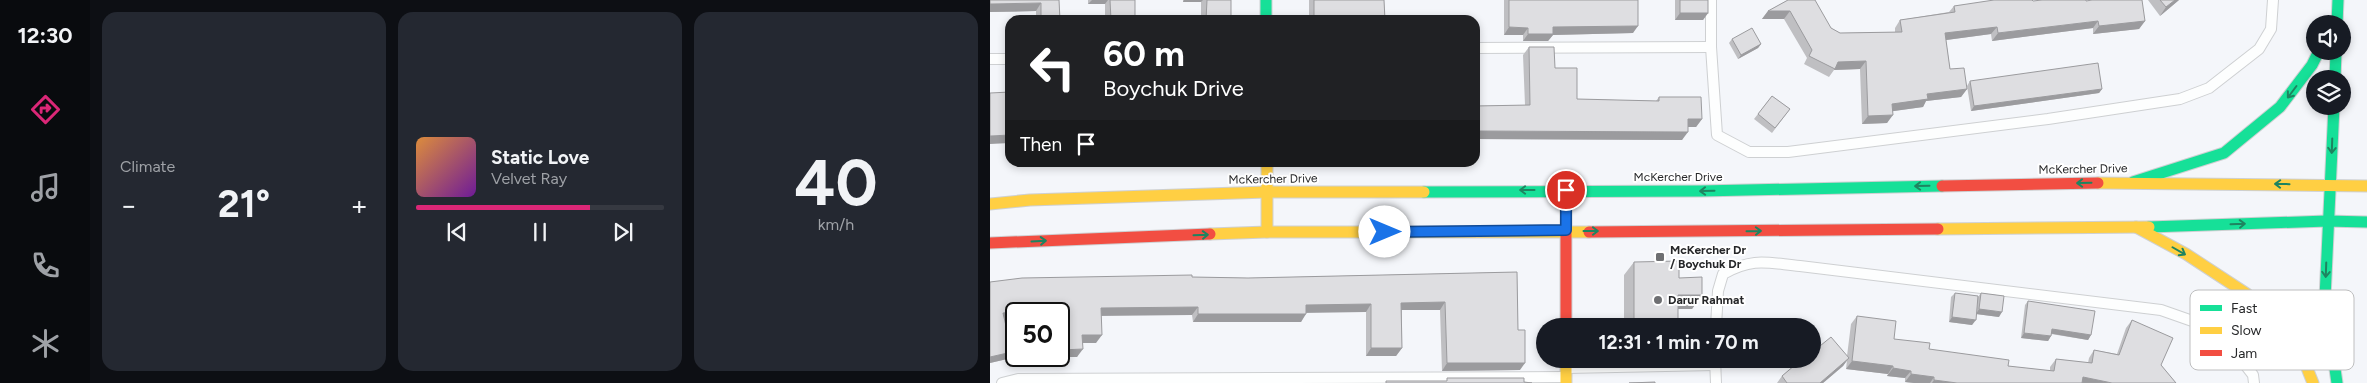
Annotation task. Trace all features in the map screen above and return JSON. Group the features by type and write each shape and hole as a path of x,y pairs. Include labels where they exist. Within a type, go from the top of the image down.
{"main road":[{"path":"1266,0 1266,15"},
{"path":"2336,15 2338,0"},
{"path":"2133,182 2224,153 2280,107 2314,60"},
{"path":"2326,290 2327,221 2331,185 2334,115"},
{"path":"1267,167 1267,232"},
{"name":"McKercher Drive","path":"990,204 1030,200 1267,192 1701,191 2133,182 2367,186"},
{"path":"1566,190 1566,318"},
{"path":"990,243 1267,232 1566,230 1700,232 2136,227 2327,221 2367,222"},
{"path":"2136,227 2186,254 2241,290"},
{"path":"2308,370 2313,383"},
{"path":"2335,370 2337,383"}],"lane":[{"path":"1711,0 1711,47 1717,135 1749,152 1788,152 2048,119 2180,99 2209,88 2259,50 2271,29 2273,0"},
{"path":"1480,48 1711,47"},
{"path":"990,59 1005,58"},
{"path":"1716,318 1718,291 1723,274 1739,265 1752,262 1800,266 2161,310 2190,320"},
{"path":"1002,383 1018,379 1566,372 1626,368"},
{"path":"1715,368 1716,383"},
{"path":"2249,370 2253,375 2254,383"}],"building":[{"path":"990,0 1059,0 1060,15 1041,15 1041,3 990,4"},
{"path":"1110,0 1135,0 1135,15 1111,15"},
{"path":"1207,0 1231,0 1231,15 1206,15"},
{"path":"1314,0 1384,0 1385,15 1314,15"},
{"path":"1509,0 1638,0 1638,26 1553,27 1553,34 1528,34 1528,28 1509,27"},
{"path":"1680,0 1708,0 1708,13 1680,13"},
{"path":"1788,0 1815,0 1831,28 1840,33 1902,32 1900,20 1955,12 1954,6 1994,0 2142,0 2145,21 2099,26 2098,21 1998,33 1997,27 1945,33 1950,69 1964,68 1967,89 1927,94 1928,99 1892,104 1893,115 1868,116 1866,61 1838,62 1835,69 1809,56 1812,50 1790,11 1768,11"},
{"path":"2160,0 2175,0 2166,7"},
{"path":"1752,28 1761,44 1741,55 1732,39"},
{"path":"1529,47 1554,47 1555,68 1577,68 1577,99 1659,101 1659,97 1701,97 1702,119 1688,119 1688,132 1480,131 1480,106 1530,105"},
{"path":"2098,63 2102,89 1974,106 1970,81"},
{"path":"1005,92 1005,135 990,136 990,93"},
{"path":"1772,96 1790,109 1775,128 1758,114"},
{"path":"1679,261 1679,278 1702,277 1702,295 1678,295 1678,318 1634,318 1634,262"},
{"path":"1517,272 1518,330 1525,330 1525,363 1447,363 1445,302 1401,303 1402,348 1371,348 1371,304 1306,305 1306,314 1198,314 1198,307 1101,308 1102,335 1082,335 1083,349 1070,350 1070,302 1005,302 1005,313 1003,313 1005,322 1005,354 990,357 990,282 1022,278 1192,275 1192,277 1248,278"},
{"path":"1955,293 1978,296 1976,320 1952,317"},
{"path":"1981,293 2004,296 2002,312 1979,309"},
{"path":"2028,301 2095,311 2091,335 2052,329 2051,336 2024,333"},
{"path":"1857,316 1896,321 1894,339 1930,343 1929,349 2009,360 2008,366 2054,371 2056,359 2092,363 2094,350 2119,355 2132,320 2173,338 2161,365 2176,383 2112,383 2083,377 2082,383 1957,383 1934,380 1934,377 1911,374 1911,371 1893,368 1893,366 1852,361"},
{"path":"1831,337 1849,358 1820,383 1787,383 1782,376 1791,368 1821,368 1821,345"},
{"path":"1447,378 1524,378 1524,382 1532,383 1386,383 1386,381 1447,381"}],"traffic: fast":[{"path":"1266,0 1266,15"},
{"path":"2337,15 2338,0"},
{"path":"2133,182 2224,153 2280,107 2314,60"},
{"path":"2335,70 2336,60"},
{"path":"2325,290 2334,115"},
{"path":"1424,192 1701,191 1942,186"},
{"path":"2149,227 2327,221 2367,222"},
{"path":"2335,370 2337,383"}],"traffic: slow":[{"path":"1267,167 1267,232"},
{"path":"2098,183 2367,186"},
{"path":"990,204 1030,200 1267,192 1424,192"},
{"path":"2136,227 2186,254 2241,290"},
{"path":"1938,229 2149,227"},
{"path":"1210,234 1267,232 1589,232"},
{"path":"1566,368 1566,383"},
{"path":"2308,370 2313,383"}],"traffic: jam":[{"path":"1942,186 2098,183"},
{"path":"1566,190 1566,318"},
{"path":"1589,232 1938,229"},
{"path":"990,243 1210,234"}],"place":[{"name":"McKercher Dr / Boychuk Dr","path":"1660,257"},
{"name":"Darur Rahmat","path":"1658,300"}],"route":[{"path":"1385,232 1566,230 1566,190"}]}
